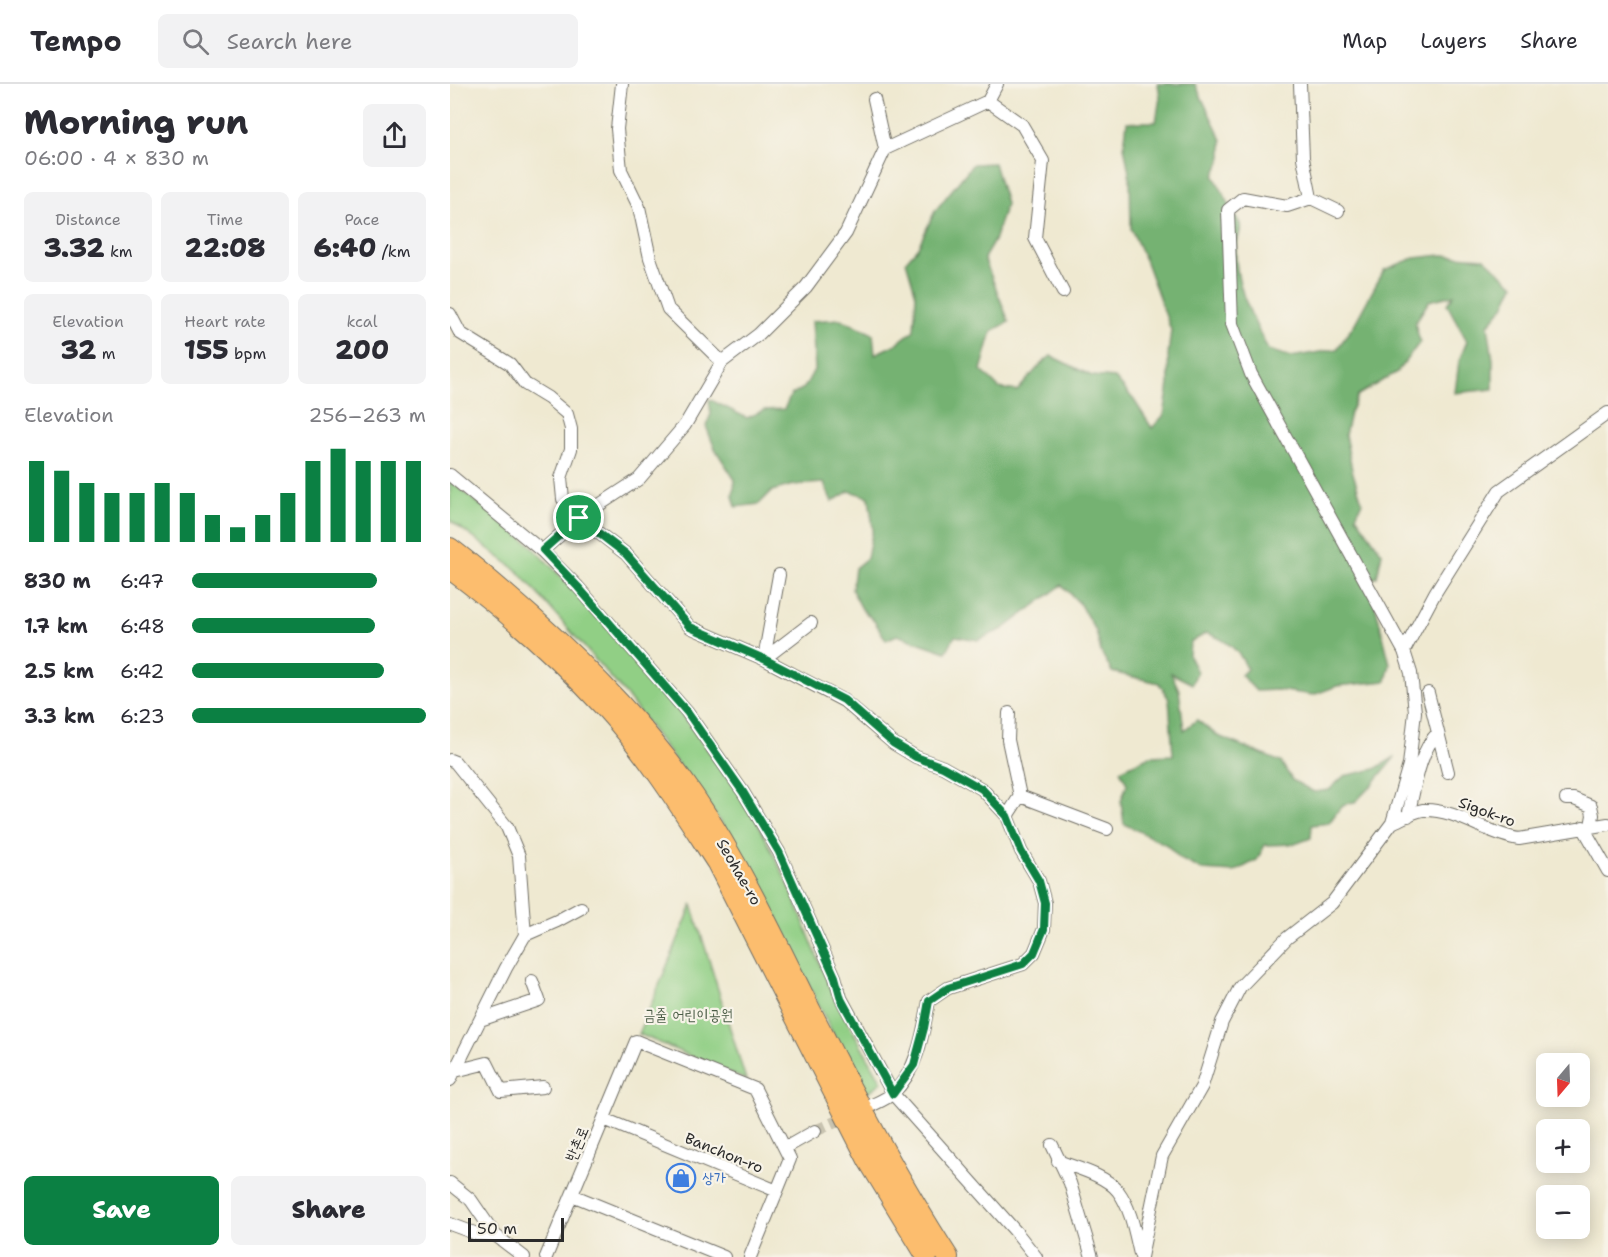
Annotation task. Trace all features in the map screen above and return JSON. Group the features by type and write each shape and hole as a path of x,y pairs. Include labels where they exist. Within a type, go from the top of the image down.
{"highway":[{"path":"450,543 500,588"},
{"name":"Seohae-ro","path":"450,548 500,588 591,671 633,715 694,797 770,927 880,1145 948,1257"},
{"name":"Seohae-ro","path":"450,569 485,595 543,646 602,705 621,727 693,826 717,864 868,1160 927,1257"},
{"path":"450,583 502,616 543,646"}],"street":[{"path":"622,84 617,129 621,170 639,207 650,258 668,309 722,362"},
{"path":"885,149 988,101 997,84"},
{"path":"1300,84 1303,158 1311,198"},
{"path":"543,550 579,518 639,479 685,425 722,362 759,334 806,287 846,233 885,149 874,99"},
{"path":"988,101 1022,125 1043,161 1035,238 1063,292"},
{"path":"1141,1257 1162,1156 1202,1086 1222,1022 1240,987 1287,938 1332,903 1392,823 1409,765 1415,712 1411,673 1404,651 1251,374 1232,324 1228,210 1243,198 1287,206 1311,198 1338,212"},
{"path":"450,314 460,333 510,364 525,384 548,398 567,414 571,429 571,449 561,478 563,499 579,518 626,554 690,627 764,659 844,700 893,743 916,757 943,767 982,789 1007,816 1021,851 1039,881 1045,903 1044,929 1034,953 1023,964 948,988 929,1001 914,1065 893,1094 868,1107"},
{"path":"1404,651 1436,593 1499,491 1608,413"},
{"path":"450,475 543,550 687,712 743,792 779,852 835,977 841,999 893,1094 1036,1257"},
{"path":"764,659 779,575"},
{"path":"764,659 811,623"},
{"path":"1428,693 1448,772"},
{"path":"1007,816 1020,796 1008,740 1009,713"},
{"path":"1408,816 1423,758 1428,745 1438,733"},
{"path":"450,760 455,762 507,827 519,856 525,934 452,1073"},
{"path":"1020,796 1107,829"},
{"path":"1566,799 1574,799 1592,806 1593,815 1587,826 1608,871"},
{"name":"Sigok-ro","path":"1392,823 1422,810 1453,815 1504,837 1519,839 1608,824"},
{"path":"525,934 581,908"},
{"path":"480,1020 540,1000 532,981"},
{"name":"반촌로","path":"546,1257 636,1041 755,1089 785,1148"},
{"path":"452,1073 487,1063 501,1092 543,1087"},
{"name":"Banchon-ro","path":"604,1119 777,1191 790,1159 785,1148"},
{"path":"785,1148 815,1131"},
{"path":"1052,1145 1070,1183 1092,1257"},
{"path":"1058,1161 1104,1180 1117,1190 1131,1219 1141,1257"},
{"path":"450,1183 471,1200 495,1235 524,1257"},
{"path":"750,1257 777,1191"},
{"path":"572,1195 724,1257"},
{"path":"450,1224 477,1233 495,1235"}],"green space":[{"path":"1158,84 1195,84 1222,140 1222,157 1214,176 1241,226 1236,249 1238,275 1246,301 1268,350 1291,357 1337,349 1354,325 1384,270 1414,258 1442,255 1484,258 1514,285 1504,306 1488,325 1493,360 1493,389 1455,393 1459,361 1467,341 1447,304 1454,295 1429,301 1415,323 1420,342 1397,372 1358,395 1350,413 1345,435 1352,470 1362,502 1356,516 1382,553 1377,577 1369,580 1390,664 1386,681 1337,686 1313,695 1277,690 1256,691 1241,675 1247,669 1236,651 1219,638 1206,633 1190,643 1189,656 1197,672 1192,684 1171,673 1179,690 1184,730 1197,720 1218,736 1281,762 1292,780 1314,792 1329,790 1344,776 1375,769 1395,757 1355,802 1340,808 1329,823 1312,825 1311,838 1295,844 1265,845 1257,860 1234,872 1202,870 1180,859 1167,845 1124,824 1121,801 1127,784 1120,770 1150,756 1173,755 1169,699 1159,683 1112,672 1101,652 1096,631 1079,603 1062,585 1003,629 978,640 955,636 946,652 897,635 886,640 875,622 862,609 852,590 855,568 867,558 873,529 869,497 849,491 832,502 824,483 793,485 772,491 759,504 736,507 733,496 735,480 715,449 706,426 711,414 709,399 747,418 764,410 784,409 791,395 804,388 815,368 812,321 841,319 873,334 875,354 896,344 914,330 916,295 906,261 918,247 935,211 973,164 994,163 1006,204 994,241 984,258 1009,322 992,331 981,370 999,388 1017,391 1051,356 1092,376 1115,378 1134,400 1152,428 1164,415 1169,384 1168,355 1171,330 1131,229 1130,178 1124,146 1127,122 1156,122 1160,97"},
{"path":"450,481 532,546 609,628 646,677 681,714 749,805 789,886 833,996 882,1082 866,1094 731,836 627,696 518,571 450,520"},
{"name":"금줄 어린이공원","path":"692,905 746,1080 639,1034"}],"tunnel":[{"path":"815,1131 851,1115"}],"place":[{"name":"상가","path":"681,1178"}],"route":[{"path":"579,518 626,554 690,627 764,659 844,700 893,743 916,757 943,767 982,789 1007,816 1021,851 1039,881 1045,903 1044,929 1034,953 1023,964 948,988 929,1001 914,1065 893,1094 841,999 835,977 779,852 743,792 687,712 543,550 579,518"}]}
